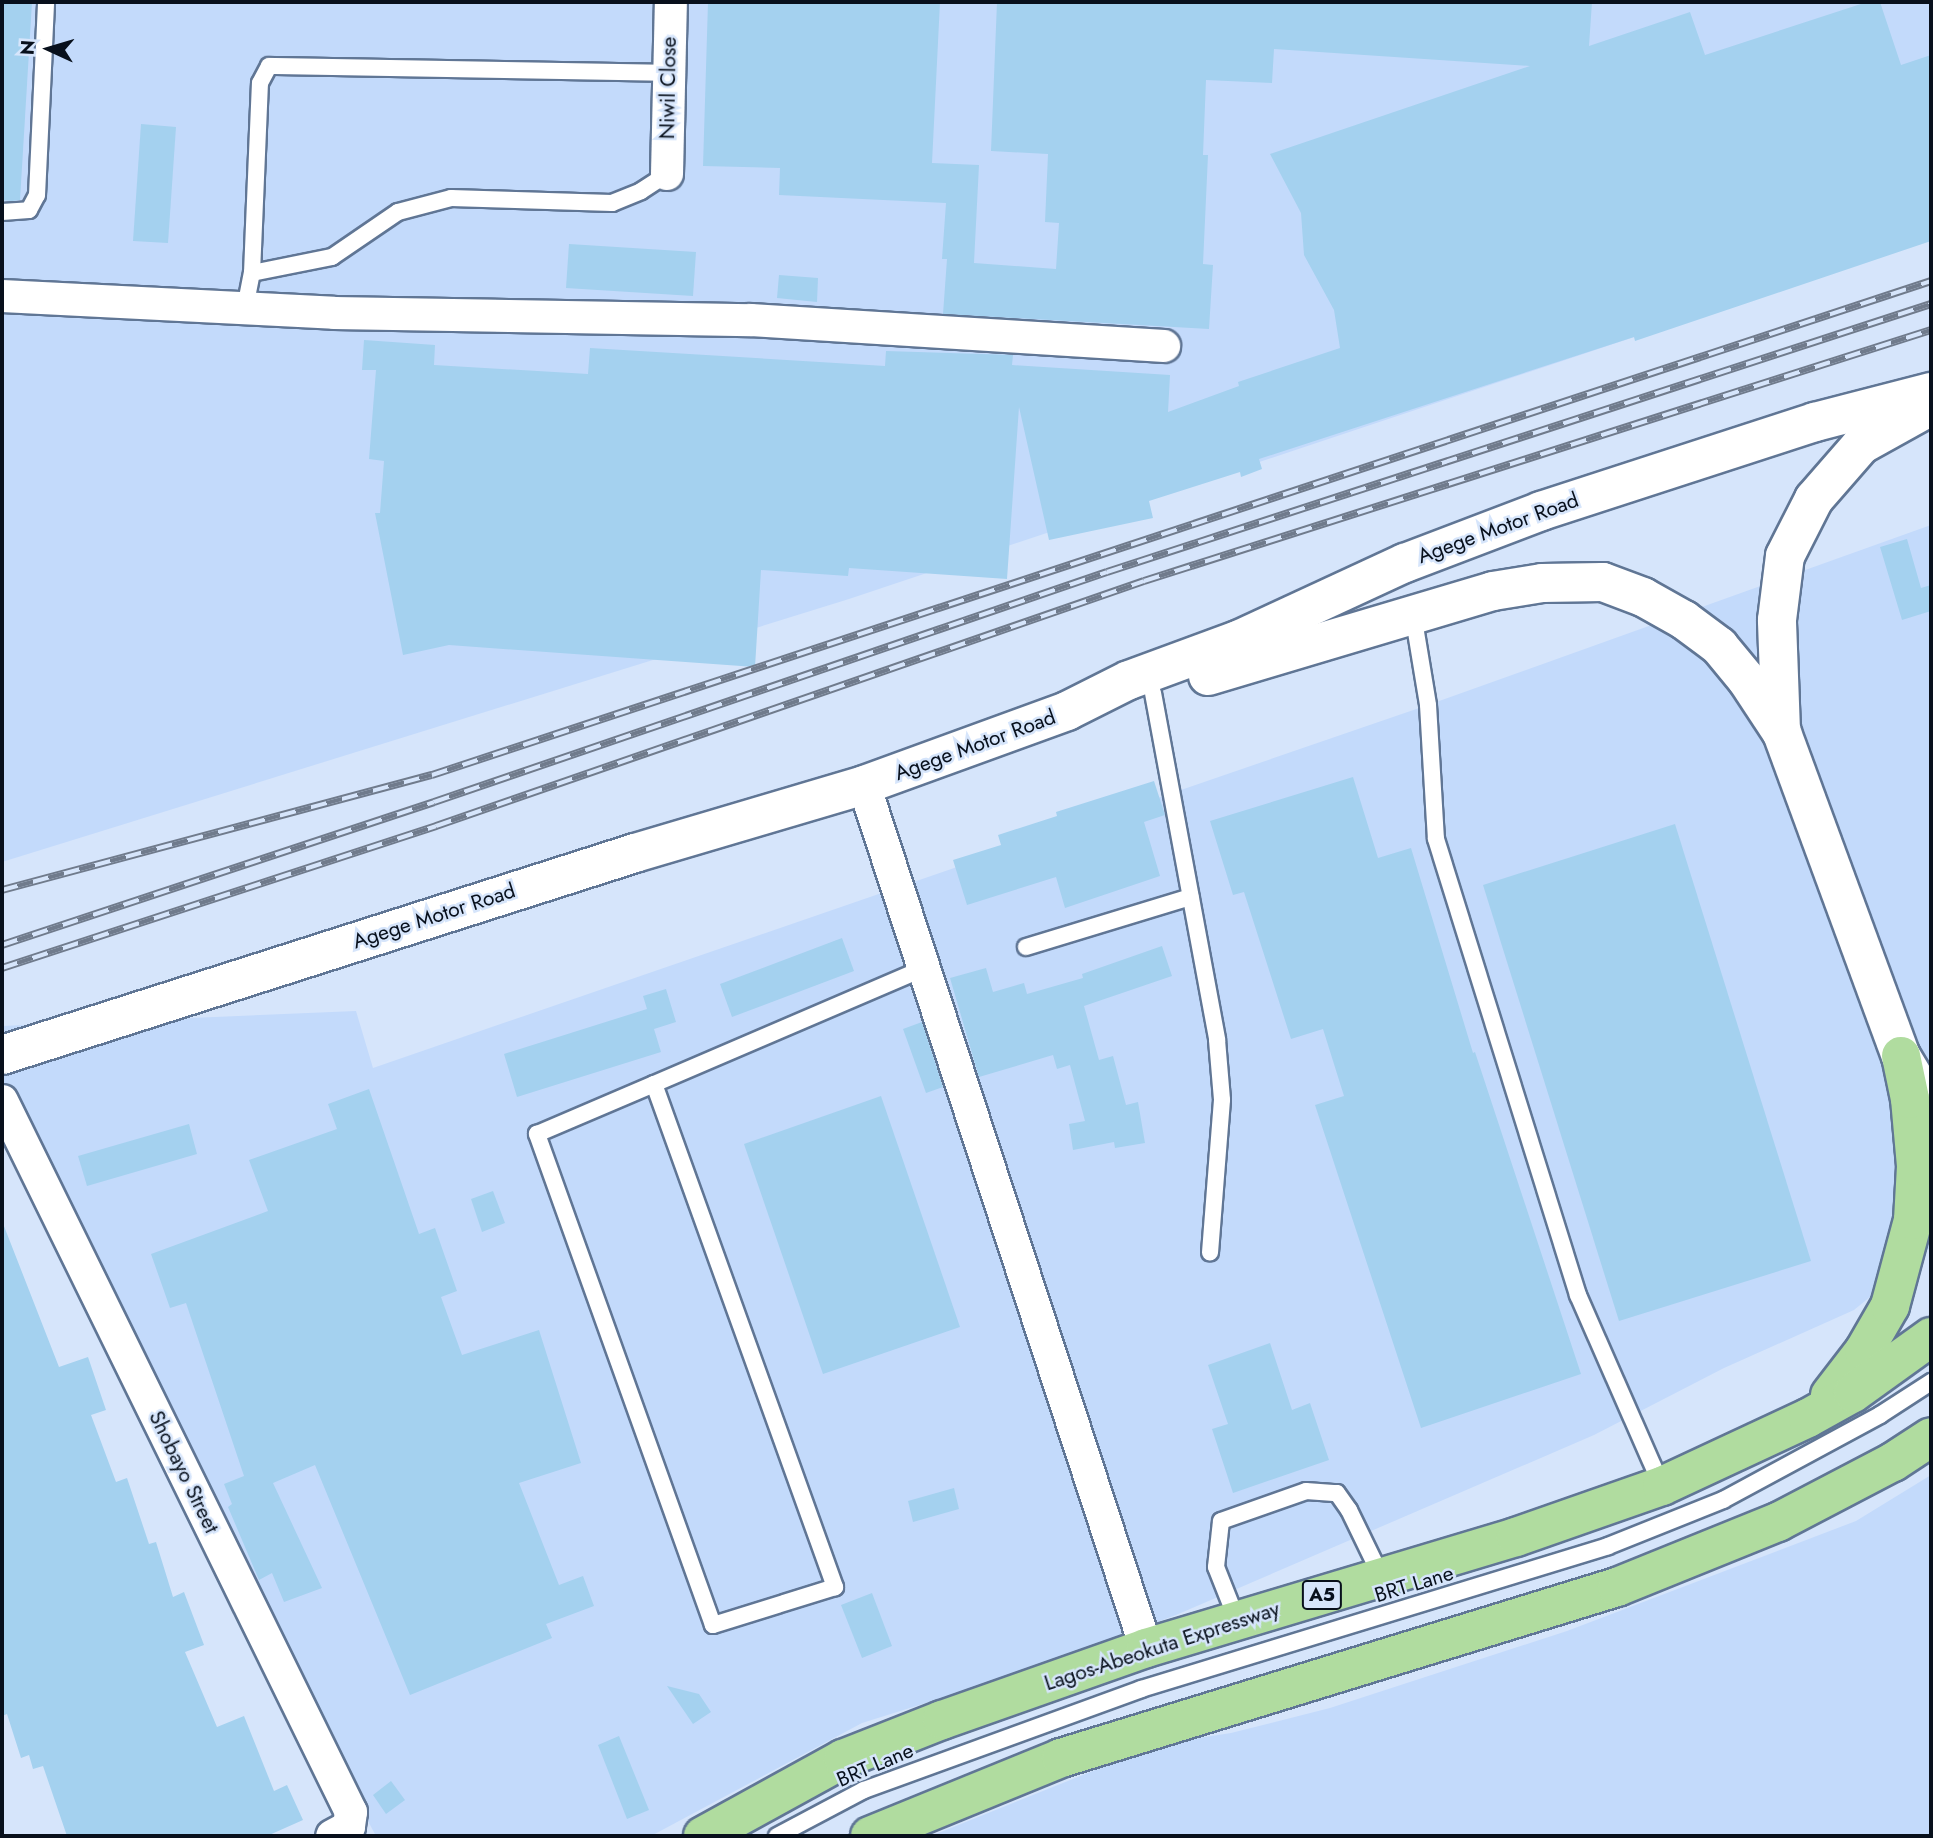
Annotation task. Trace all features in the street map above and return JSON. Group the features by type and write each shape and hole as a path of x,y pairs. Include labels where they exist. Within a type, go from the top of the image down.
{"highway":[{"path":"1808,1418 1864,1351 1890,1307 1903,1264 1913,1220 1916,1166 1910,1099 1901,1056"},
{"name":"Lagos-Abeokuta Expressway","path":"703,1836 843,1759 942,1720 1146,1648 1516,1537 1662,1486 1808,1418 1853,1393 1931,1337"},
{"path":"870,1836 1061,1758 1617,1587 1778,1522 1893,1462 1931,1437"}],"main road":[{"name":"Agege Motor Road","path":"2,1055 635,853 864,785 1067,711 1129,680 1238,640 1405,563 1541,511 1815,422 1931,392"},
{"path":"1782,733 1777,620 1786,556 1814,499 1861,445 1931,405"},
{"path":"1067,711 1153,693 1493,591 1542,583 1603,582 1643,597 1684,620 1718,646 1747,680 1782,733 1901,1056 1931,1107"}],"street":[{"name":"Niwil Close","path":"667,174 671,2"},
{"path":"2,296 334,313 751,320 1164,346"},
{"path":"864,785 923,973 1146,1648"},
{"name":"Shobayo Street","path":"2,1101 351,1812 349,1826 332,1836"}],"lane":[{"path":"2,212 29,210 37,195 46,2"},
{"path":"245,308 252,273 260,83 269,66 668,73"},
{"path":"252,273 332,257 398,212 451,198 612,204 667,174"},
{"path":"1413,614 1428,705 1436,839 1578,1295 1662,1486"},
{"path":"1153,693 1217,1040 1221,1086 1210,1253"},
{"path":"1026,947 1191,897"},
{"path":"654,1084 835,1587 713,1625 537,1134 911,974 923,973"},
{"name":"BRT Lane","path":"777,1836 864,1790 1141,1689 1608,1546 1723,1500 1880,1415 1931,1382"},
{"path":"1237,1621 1216,1567 1221,1521 1306,1491 1337,1493 1381,1576"}],"shaded area":[{"path":"2,2 1931,2 1931,238 849,599 2,862"},
{"path":"1931,525 1931,1247 1854,1310 1724,1368 1594,1435 1176,1615 1021,1673 862,1723 651,1836 376,1836 2,1139 2,1026 356,1011 373,1068 1428,705"},
{"path":"1931,1475 1931,1836 931,1836 1160,1744 1231,1733 1330,1708 1567,1631 1856,1521"}],"building":[{"path":"2,2 32,2 20,200 12,201 2,200"},
{"path":"708,2 940,2 932,163 979,165 974,263 1056,269 1059,223 1045,222 1048,154 991,151 997,2 1592,2 1589,46 1690,12 1705,55 1867,2 1880,2 1901,65 1931,55 1931,241 1635,341 1634,337 1259,459 1262,469 1241,477 1240,472 1149,501 1153,518 1049,540 1019,407 1007,579 849,568 848,576 761,570 755,667 449,645 403,655 375,513 380,513 384,461 369,459 376,370 362,370 364,340 435,345 434,365 588,374 590,348 885,366 886,351 1013,355 1012,365 1170,375 1168,412 1239,386 1238,382 1340,348 1334,310 1304,255 1301,213 1270,154 1530,66 1274,49 1272,83 1206,80 1203,155 1208,155 1203,264 1213,265 1209,329 943,314 947,259 942,259 946,203 779,195 780,168 703,166"},
{"path":"141,124 176,127 168,243 133,241"},
{"path":"569,244 696,252 693,296 566,288"},
{"path":"779,275 818,278 817,302 777,298"},
{"path":"1907,539 1921,588 1931,585 1931,611 1902,620 1880,547"},
{"path":"1353,777 1378,858 1411,848 1473,1053 1475,1052 1581,1374 1421,1428 1315,1105 1344,1096 1323,1029 1291,1039 1244,892 1233,895 1210,821"},
{"path":"1154,781 1165,815 1144,822 1160,876 1065,908 1056,877 967,905 953,860 1001,845 998,835 1057,816 1056,812"},
{"path":"1675,824 1811,1261 1619,1321 1483,885"},
{"path":"842,938 854,971 732,1017 720,984"},
{"path":"1162,946 1172,976 1084,1006 1099,1060 1113,1056 1126,1105 1138,1102 1145,1143 1115,1148 1114,1142 1073,1150 1069,1124 1085,1121 1070,1065 1057,1069 1053,1055 979,1077 950,978 986,968 993,992 1024,983 1027,994 1083,978 1082,974"},
{"path":"666,989 676,1022 654,1029 661,1052 517,1097 504,1054 647,1009 643,996"},
{"path":"922,1022 943,1087 926,1093 903,1029"},
{"path":"369,1089 419,1234 435,1228 457,1291 441,1297 462,1355 539,1330 581,1463 519,1483 559,1585 583,1576 594,1606 546,1624 552,1638 410,1695 315,1465 273,1483 322,1588 284,1602 272,1573 259,1580 228,1507 232,1504 224,1484 244,1476 186,1303 170,1308 151,1254 268,1211 249,1160 337,1129 328,1104"},
{"path":"881,1096 960,1327 823,1374 744,1144"},
{"path":"189,1124 197,1154 87,1186 78,1156"},
{"path":"493,1191 505,1223 482,1232 471,1199"},
{"path":"2,1221 59,1367 88,1357 106,1410 91,1415 116,1482 127,1478 149,1544 156,1542 173,1597 184,1592 204,1645 185,1652 217,1727 244,1716 274,1791 287,1785 303,1820 267,1836 67,1836 43,1766 33,1769 29,1755 21,1758 7,1714 2,1716"},
{"path":"1270,1343 1292,1410 1310,1403 1329,1460 1233,1493 1212,1429 1228,1424 1208,1365"},
{"path":"954,1488 959,1509 913,1522 908,1501"},
{"path":"872,1593 892,1646 862,1658 841,1605"},
{"path":"667,1686 699,1694 711,1712 693,1724"},
{"path":"619,1736 649,1810 627,1819 598,1745"},
{"path":"391,1781 405,1800 386,1814 373,1795"}],"railway":[{"path":"2,890 432,775 1931,281"},
{"path":"2,945 434,802 1107,572 1931,304"},
{"path":"2,968 436,826 1144,581 1931,330"}]}
